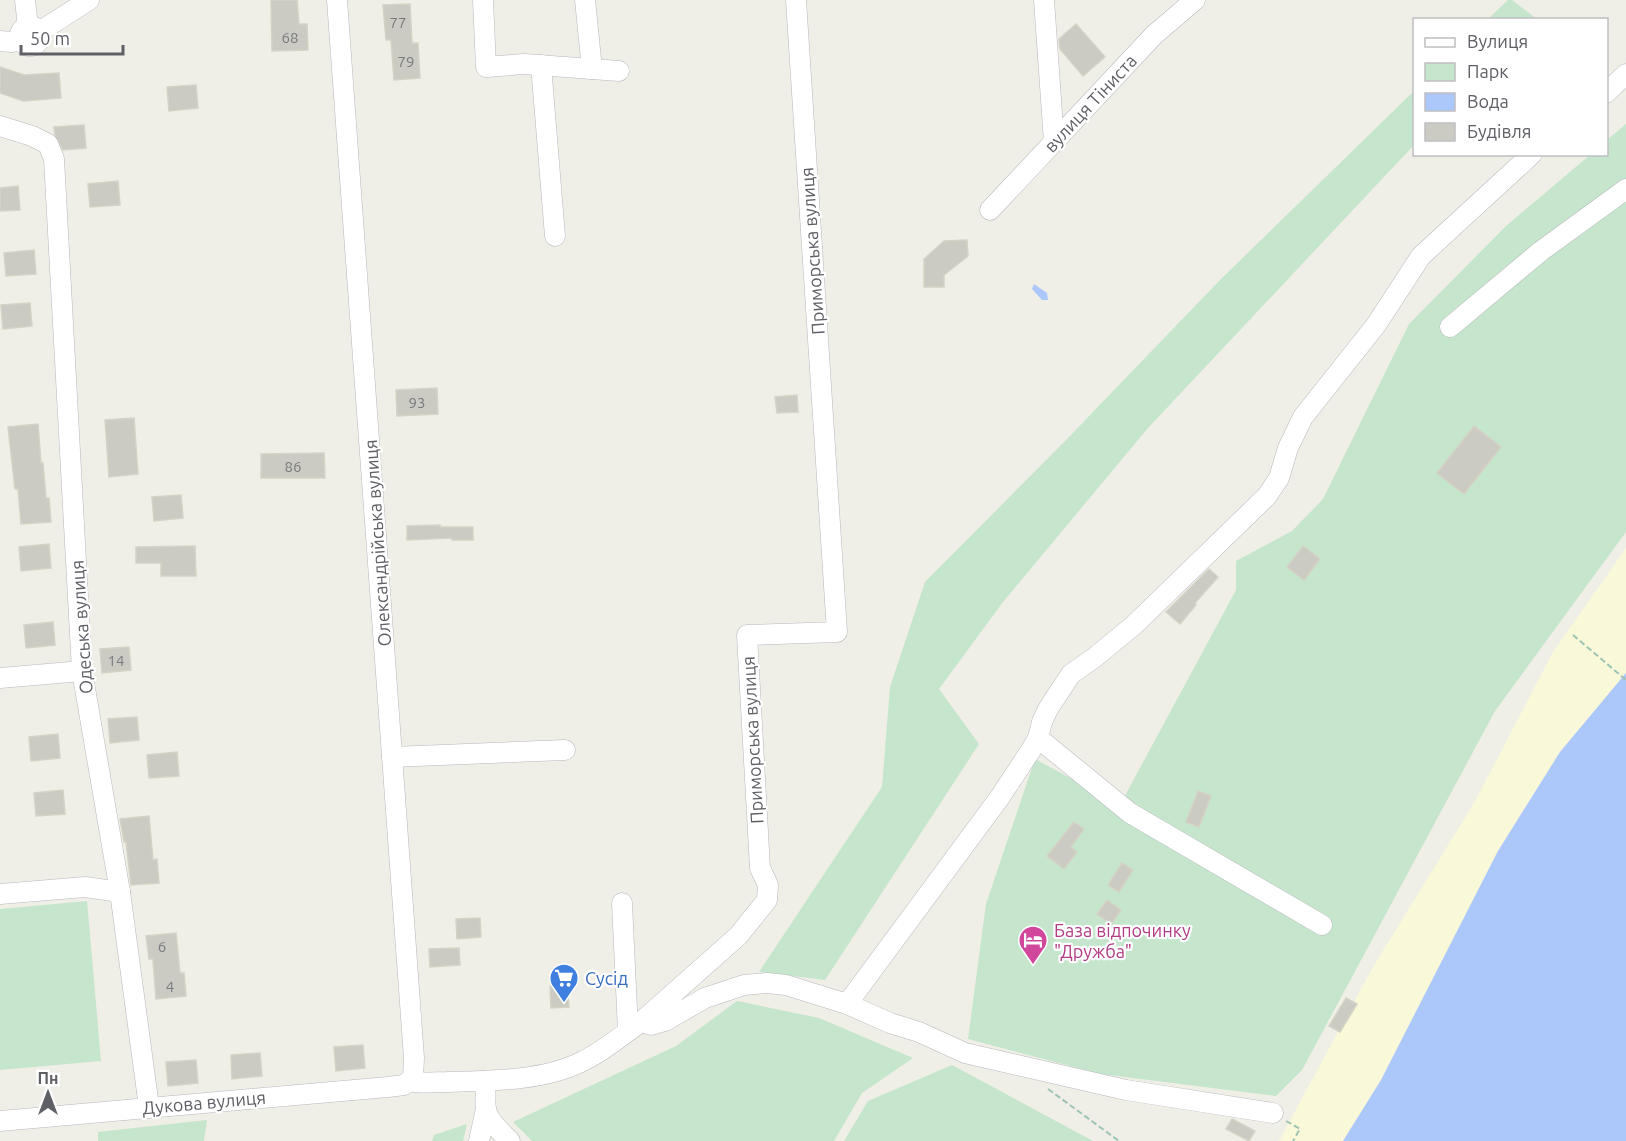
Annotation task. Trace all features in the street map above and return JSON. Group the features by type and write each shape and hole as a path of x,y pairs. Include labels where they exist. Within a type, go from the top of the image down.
{"street":[{"path":"25,0 29,33"},
{"path":"0,41 12,42 89,0"},
{"name":"Олександрійська вулиця","path":"337,0 414,1058 414,1072 409,1082"},
{"path":"483,0 486,67 524,64 619,71"},
{"path":"585,0 592,69"},
{"name":"Приморська вулиця","path":"634,1027 689,982 738,936 767,900 768,885 760,868 747,635 837,632 796,0"},
{"path":"1044,0 1054,142"},
{"name":"вулиця Тіниста","path":"990,210 1154,35 1194,0"},
{"path":"541,65 555,236"},
{"path":"1608,91 1626,74"},
{"name":"Одеська вулиця","path":"0,126 32,136 48,144 54,159 82,671 120,892 149,1107"},
{"path":"847,1004 1000,796 1038,738 1047,709 1071,674 1134,626 1274,487 1280,478 1288,448 1303,417 1376,325 1421,256 1530,156"},
{"path":"1450,327 1541,251 1626,189"},
{"path":"0,678 82,671"},
{"path":"1038,738 1130,813 1322,925"},
{"path":"392,757 566,750"},
{"path":"0,894 85,887 120,892"},
{"path":"622,903 634,1027 665,1021 705,998 744,985 767,983 786,985 847,1004 890,1023 919,1032 964,1053 1126,1090 1273,1113"},
{"name":"Дукова вулиця","path":"0,1120 388,1087 409,1082 483,1081 546,1073 564,1069 585,1060 634,1027"},
{"path":"479,1141 486,1109 487,1090 483,1081"},
{"path":"486,1109 495,1126 510,1141"}],"path":[{"path":"1573,635 1626,680"},
{"path":"1046,1087 1119,1141"},
{"path":"1273,1113 1300,1129 1293,1141"}],"green space":[{"path":"1508,0 1512,0 1536,18 1489,18"},
{"path":"1413,92 1413,146 1148,428 1003,602 939,689 979,744 825,980 759,972 882,787 890,687 925,582 1220,280"},
{"path":"1626,124 1626,532 1495,711 1302,1070 1276,1096 1101,1074 968,1039 986,904 1035,759 1120,805 1236,590 1236,561 1292,531 1323,499 1409,324 1506,226 1589,156 1608,156 1608,139"},
{"path":"87,901 101,1061 0,1070 0,909"},
{"path":"737,1001 819,1018 913,1058 862,1093 834,1141 532,1141 513,1122 676,1046"},
{"path":"952,1065 1093,1141 844,1141 868,1101"},
{"path":"207,1120 204,1141 98,1141 98,1132"},
{"path":"467,1124 463,1141 432,1141 434,1135"}],"sand":[{"path":"1626,548 1626,673 1560,752 1498,851 1381,1080 1343,1141 1279,1141 1373,967 1474,803 1553,652"}],"water":[{"path":"1034,284 1047,293 1048,300 1042,300 1032,289"},
{"path":"1626,673 1626,1141 1343,1141 1381,1080 1498,851 1560,752"}],"building":[{"path":"271,0 297,0 299,24 307,24 308,50 272,51"},
{"path":"410,4 412,43 418,43 420,78 394,80 391,40 386,40 383,5"},
{"path":"1076,24 1105,57 1083,76 1060,49 1059,39"},
{"path":"0,67 24,75 59,73 61,98 23,101 0,93"},
{"path":"196,85 198,108 169,111 167,87"},
{"path":"84,125 86,148 63,150 55,135 54,127"},
{"path":"118,181 120,205 90,207 88,184"},
{"path":"18,186 20,210 0,211 0,188"},
{"path":"967,240 968,256 944,275 944,287 924,287 924,259 944,241"},
{"path":"34,250 36,274 6,276 4,253"},
{"path":"30,303 32,326 3,329 1,305"},
{"path":"437,388 438,414 397,416 396,390"},
{"path":"797,395 798,412 777,413 775,397"},
{"path":"134,418 138,474 109,477 105,420"},
{"path":"38,424 41,463 43,463 46,498 49,498 51,522 21,524 8,427"},
{"path":"1474,426 1501,447 1464,494 1437,473"},
{"path":"324,453 325,478 261,478 261,454"},
{"path":"181,495 183,518 154,521 152,497"},
{"path":"440,525 440,527 473,527 473,540 452,540 452,538 407,540 407,526"},
{"path":"49,544 51,568 21,571 19,547"},
{"path":"195,546 196,576 161,576 161,563 136,563 136,547"},
{"path":"1303,546 1320,559 1304,580 1287,567"},
{"path":"1209,569 1218,577 1180,624 1166,612"},
{"path":"53,622 55,645 26,648 24,625"},
{"path":"129,647 131,670 102,673 100,649"},
{"path":"137,717 139,740 110,743 108,719"},
{"path":"58,734 60,758 31,761 29,737"},
{"path":"177,752 179,776 149,778 147,755"},
{"path":"63,790 65,814 36,816 34,793"},
{"path":"1198,791 1211,796 1199,827 1186,822"},
{"path":"149,816 153,860 157,859 159,883 131,885 126,842 124,842 120,819"},
{"path":"1074,822 1084,829 1071,847 1077,852 1064,869 1047,856"},
{"path":"1122,863 1133,870 1119,892 1108,885"},
{"path":"1107,900 1121,910 1111,924 1097,914"},
{"path":"480,918 481,937 457,939 456,919"},
{"path":"176,933 180,973 184,973 186,996 156,999 153,959 149,959 146,936"},
{"path":"459,948 460,965 430,967 429,949"},
{"path":"567,985 569,1007 551,1008 550,986"},
{"path":"1346,998 1357,1004 1340,1032 1329,1026"},
{"path":"363,1045 365,1068 336,1071 334,1047"},
{"path":"260,1053 262,1076 232,1079 231,1055"},
{"path":"196,1060 198,1083 168,1086 166,1062"},
{"path":"1232,1119 1255,1131 1249,1141 1226,1129"}],"place":[{"name":"База відпочинку \"Дружба\"","path":"1033,966"},
{"name":"Сусід","path":"564,1004"}]}
